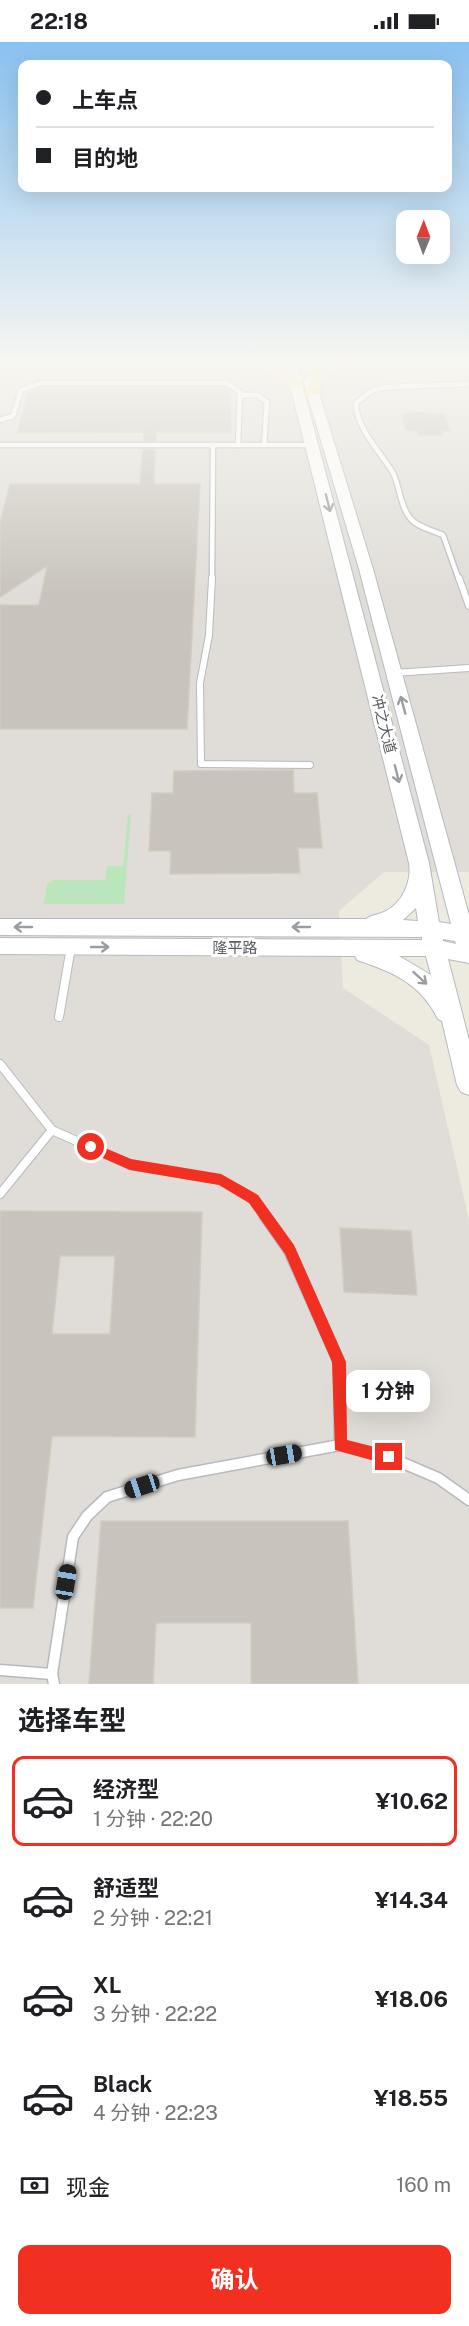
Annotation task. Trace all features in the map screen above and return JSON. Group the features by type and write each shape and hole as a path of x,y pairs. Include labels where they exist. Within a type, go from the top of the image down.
{"main road":[{"name":"冲之大道","path":"313,442 419,863 432,938 469,1085"},
{"name":"冲之大道","path":"326,442 394,673 468,944"},
{"path":"346,927 388,921 402,911 417,888 419,863"},
{"path":"445,863 469,892"},
{"name":"隆平路","path":"0,927 346,927 468,944"},
{"name":"隆平路","path":"0,946 326,947 432,938"},
{"path":"326,947 380,957 408,967 424,980 442,1003 459,1044"}],"lane":[{"path":"373,442 389,466 409,518 443,535 469,606"},
{"path":"0,446 314,445"},
{"path":"213,446 213,568 209,635 200,683 201,764 310,765"},
{"path":"394,673 469,668"},
{"path":"59,1017 70,946"},
{"path":"0,1064 52,1130 130,1165 221,1180 254,1199 289,1250 339,1362 340,1445"},
{"path":"0,1194 52,1130"},
{"path":"0,1670 53,1679 74,1537 87,1516 107,1497 178,1475 340,1445 389,1457 438,1478 469,1500"}],"shaded area":[{"path":"0,442 469,442 469,872 384,872 339,911 343,988 429,1045 469,1220 469,1684 0,1684"}],"green space":[{"path":"128,815 131,815 124,904 44,904 47,884 54,880 105,880 107,866 123,866"}],"building":[{"path":"143,450 155,450 154,484 200,484 187,729 0,729 0,605 39,605 47,566 0,597 0,523 10,484 140,484"},
{"path":"293,770 294,793 317,793 322,848 298,848 300,873 170,874 171,851 149,851 152,793 173,793 174,771"},
{"path":"0,1211 202,1212 195,1437 52,1436 33,1608 0,1608","holes":["60,1256 115,1256 110,1334 52,1334"]},
{"path":"340,1228 411,1231 417,1295 344,1292"},
{"path":"101,1521 348,1521 358,1684 251,1684 251,1623 156,1623 153,1684 89,1684"}],"route":[{"path":"91,1147 130,1165 221,1180 254,1199 289,1250 339,1362 340,1445 389,1457"}]}
